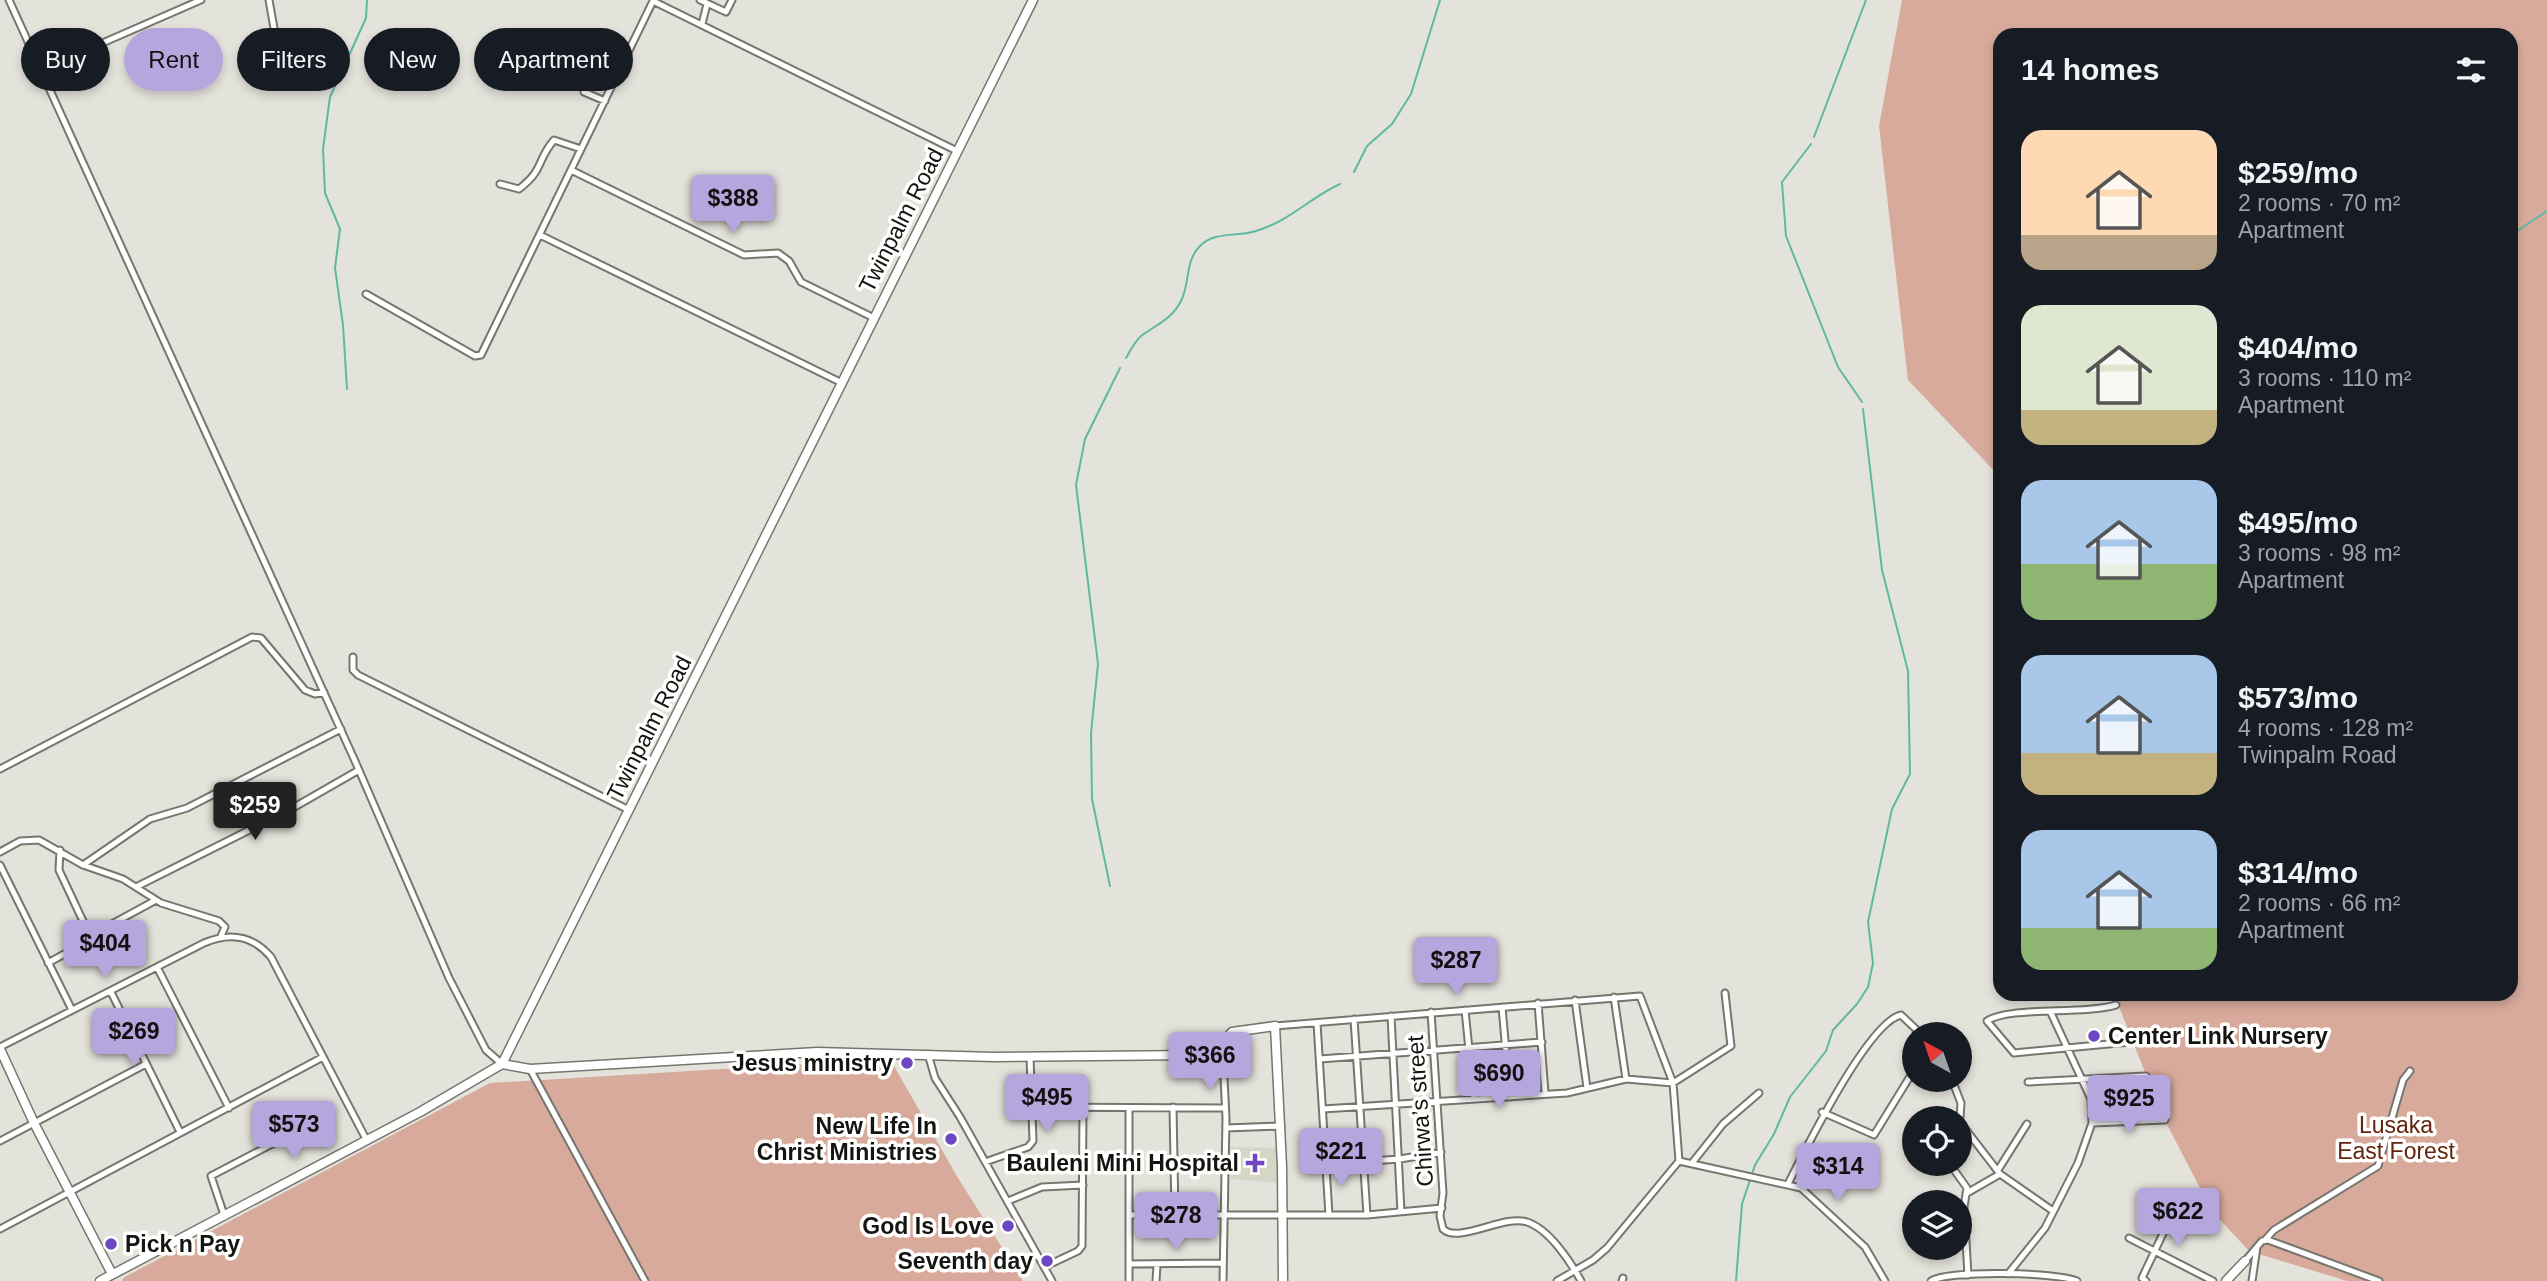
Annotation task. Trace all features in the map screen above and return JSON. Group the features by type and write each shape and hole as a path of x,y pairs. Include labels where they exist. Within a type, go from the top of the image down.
{"main road":[{"name":"Twinpalm Road","path":"502,1064 1032,0"},
{"path":"100,1281 502,1064 530,1069 783,1053 1030,1057 1195,1055 1219,1049 1232,1032 1275,1026 1281,1126 1283,1281"},
{"path":"0,1048 34,1123 112,1274"},
{"path":"2226,1281 2245,1261"}],"street":[{"path":"9,0 22,28"},
{"path":"110,40 201,0"},
{"path":"269,0 274,28"},
{"path":"366,294 475,356 481,355 653,0 957,151"},
{"path":"700,0 726,12 732,0"},
{"path":"702,24 707,4"},
{"path":"51,91 341,729 462,1006 486,1050 502,1064"},
{"path":"584,92 605,101"},
{"path":"500,184 519,188 534,177 546,148 554,140 581,149"},
{"path":"571,170 744,255 778,253 789,261 801,282 874,318"},
{"path":"540,235 842,383"},
{"path":"0,769 252,637 261,638 306,690 315,694 324,692"},
{"path":"353,657 353,670 358,676 629,810"},
{"path":"83,865 150,819 187,808 341,729"},
{"path":"136,887 291,809 359,770"},
{"path":"0,852 14,844 33,839 60,850 83,865 117,876 156,900 219,921 225,927 221,936"},
{"path":"60,850 59,870 90,936"},
{"path":"0,865 72,1010"},
{"path":"48,963 86,942 90,936 156,900"},
{"path":"0,1048 221,936 243,938 271,957 366,1139"},
{"path":"157,967 229,1108"},
{"path":"111,992 180,1132"},
{"path":"1323,1110 1567,1093 1626,1079 1673,1083 1731,1046 1725,993"},
{"path":"1275,1026 1640,996 1673,1083 1679,1161 1607,1248 1557,1281"},
{"path":"1614,997 1626,1079"},
{"path":"1575,1000 1587,1088"},
{"path":"1538,1003 1545,1093"},
{"path":"2116,1005 2095,1011 2019,1013 1987,1021 2014,1054 2067,1046 2130,1042"},
{"path":"1502,1007 1510,1097"},
{"path":"1465,1010 1474,1099"},
{"name":"Chirwa’s street","path":"1431,1012 1442,1208"},
{"path":"2008,1274 2045,1228 2078,1164 2092,1123 2091,1099 2051,1013"},
{"path":"1391,1016 1401,1212"},
{"path":"1788,1184 1822,1112 1886,1022 1900,1016 1907,1022"},
{"path":"1354,1019 1367,1215"},
{"path":"1317,1023 1329,1215"},
{"path":"1320,1059 1542,1042"},
{"path":"1219,1049 1223,1058 1226,1128 1223,1281"},
{"path":"928,1054 935,1078 1052,1281"},
{"path":"1,1226 323,1057"},
{"path":"985,1162 1032,1144 1034,1135 1030,1057"},
{"path":"0,1141 146,1064"},
{"path":"530,1069 646,1281"},
{"path":"2245,1261 2285,1223 2378,1166 2403,1080 2410,1071"},
{"path":"2028,1082 2081,1077 2146,1076"},
{"path":"1822,1112 1874,1135 1902,1090"},
{"path":"1692,1163 1723,1125 1759,1093"},
{"path":"1032,1107 1224,1108"},
{"path":"1044,1267 1081,1249 1083,1107"},
{"path":"1172,1107 1175,1215"},
{"path":"1129,1108 1129,1281"},
{"path":"2092,1123 2165,1120"},
{"path":"1972,1190 1999,1172 2027,1124"},
{"path":"1226,1128 1281,1126"},
{"path":"224,1216 211,1176 295,1132"},
{"path":"1972,1136 1999,1172 2053,1210"},
{"path":"1326,1164 1441,1153"},
{"path":"1679,1161 1788,1184 1805,1192 1865,1247 1885,1281"},
{"path":"1008,1201 1042,1187 1083,1185"},
{"path":"1129,1215 1367,1215 1442,1208 1441,1225 1451,1234 1517,1220 1531,1223 1581,1281"},
{"path":"2146,1281 2142,1278 2167,1226"},
{"path":"2129,1238 2213,1281"},
{"path":"2265,1240 2303,1251 2379,1281"},
{"path":"2252,1281 2257,1247"},
{"path":"1967,1260 1968,1275"},
{"path":"1129,1264 1223,1263"},
{"path":"1156,1281 1157,1265"},
{"path":"1931,1281 1942,1275 2008,1274 2064,1277 2077,1281"}],"shaded area":[{"name":"Bauleni Mini Hospital","path":"1231,1147 1279,1148 1278,1183 1231,1179"}],"green space":[{"name":"Lusaka East Forest","path":"1902,0 2547,0 2547,1281 2347,1281 2249,1251 2212,1211 2162,1115 2117,1001 2518,1001 2518,28 1993,28 1993,470 1908,380 1879,126"},
{"path":"890,1059 958,1178 1023,1281 122,1281 123,1278 490,1083"}],"waterway":[{"path":"347,389 343,325 335,268 340,229 325,193 323,149 330,97 366,18 367,0"},
{"path":"1354,172 1367,146 1392,124 1411,94 1440,0"},
{"path":"1814,137 1866,0"},
{"path":"1811,144 1782,182 1786,236 1838,367 1862,402"},
{"path":"1126,358 1139,338 1177,307 1184,294 1192,258 1206,241 1268,227 1340,184"},
{"path":"2518,230 2547,211"},
{"path":"1110,886 1092,799 1091,733 1098,664 1076,485 1085,439 1120,368"},
{"path":"1736,1281 1742,1204 1755,1165 1774,1134 1790,1097 1826,1051 1833,1030 1857,1004 1868,987 1873,963 1868,922 1892,809 1910,774 1908,671 1882,570 1863,409"}],"place":[{"name":"Center Link Nursery","path":"2094,1036"},
{"name":"Jesus ministry","path":"907,1063"},
{"name":"New Life In Christ Ministries","path":"951,1139"},
{"name":"Bauleni Mini Hospital","path":"1255,1163"},
{"name":"God Is Love","path":"1008,1226"},
{"name":"Pick n Pay","path":"111,1244"},
{"name":"Seventh day","path":"1047,1261"}]}
